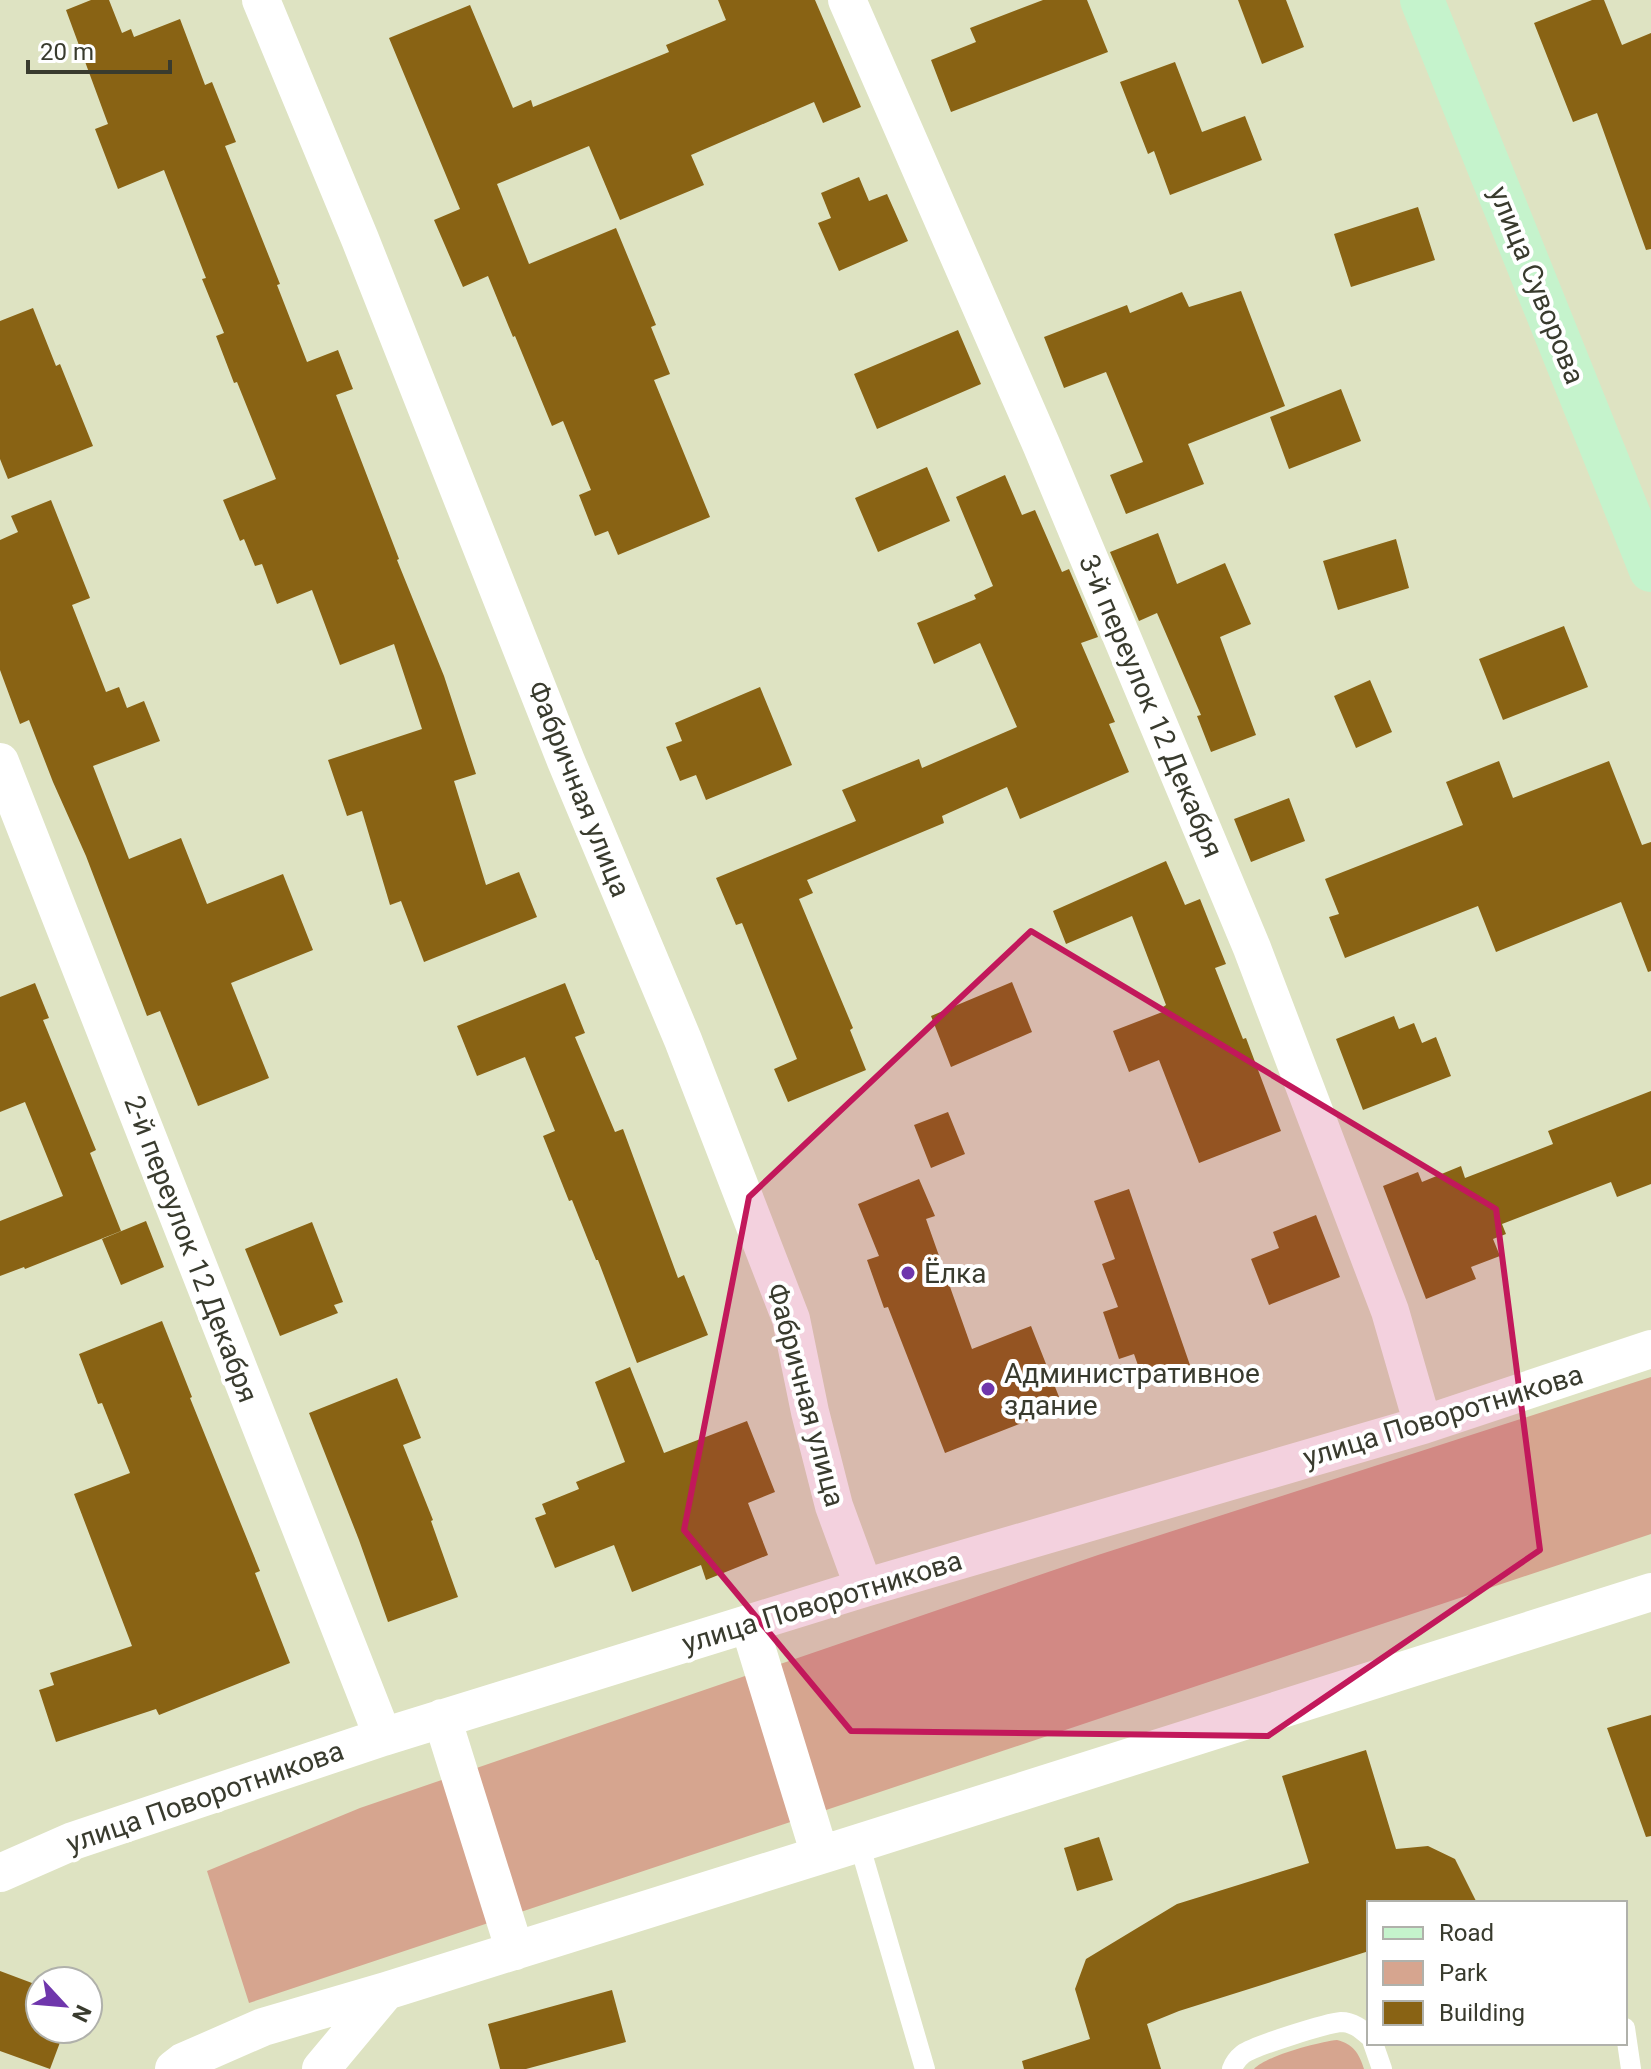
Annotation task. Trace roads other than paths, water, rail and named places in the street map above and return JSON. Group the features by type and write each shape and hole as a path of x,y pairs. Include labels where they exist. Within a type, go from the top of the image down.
{"main road":[{"name":"улица Суворова","path":"1422,0 1651,570"}],"street":[{"name":"Фабричная улица","path":"261,0 360,239 566,761 683,1040 791,1319 834,1506 864,1588"},
{"name":"3-й переулок 12 Декабря","path":"847,0 1041,444 1252,948 1390,1311 1423,1425"},
{"name":"2-й переулок 12 Декабря","path":"0,762 383,1737"},
{"name":"улица Поворотникова","path":"0,1873 73,1841 442,1718 864,1588 1423,1425 1651,1349"},
{"path":"174,2069 183,2062 263,2027 515,1951 1651,1592"},
{"path":"749,1624 820,1855"},
{"path":"442,1718 515,1951"},
{"path":"321,2069 386,1991"}],"lane":[{"path":"859,1843 925,2069"},
{"path":"1232,2069 1241,2055 1253,2048 1330,2024 1344,2022 1357,2026 1367,2034"},
{"path":"1627,2042 1631,2069"},
{"path":"1374,2045 1382,2069"}],"place":[{"name":"Ёлка","path":"908,1273"},
{"name":"Административное здание","path":"988,1389"}]}
